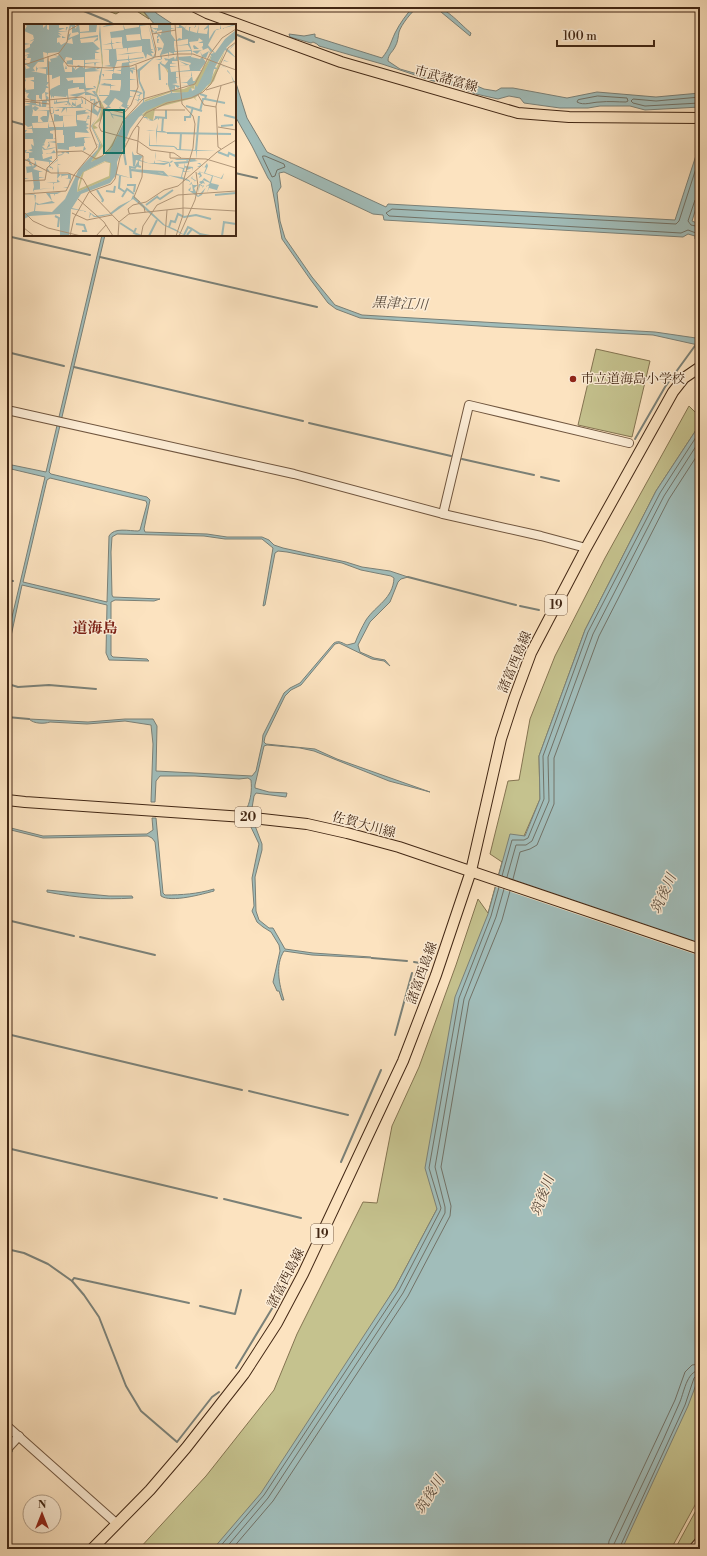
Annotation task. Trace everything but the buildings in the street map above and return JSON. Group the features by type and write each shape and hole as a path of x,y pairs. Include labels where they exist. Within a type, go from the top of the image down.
{"main road":[{"name":"市武諸富線","path":"195,7 207,13 342,62 518,113 569,117 700,118"},
{"name":"諸富西島線","path":"92,1549 150,1490 186,1448 244,1374 277,1323 306,1268 403,1061 436,975 471,871 497,754 514,699 531,653 586,548 673,392 684,378 700,367"},
{"name":"佐賀大川線","path":"7,800 244,817 307,824 399,847 700,949"},
{"path":"694,1549 700,1542"}],"street":[{"path":"443,514 468,405 629,443"},
{"path":"7,410 294,474 443,514 541,536 586,548"},
{"path":"7,1426 116,1523"},
{"path":"7,1449 19,1436"}],"shaded area":[{"path":"98,7 140,7 149,19 132,8 125,8 116,14"},
{"path":"596,349 650,361 632,437 578,425"},
{"path":"689,406 700,417 700,424 656,491 585,630 539,756 540,799 524,836 437,1209 395,1288 232,1549 139,1549 206,1476 274,1390 297,1334 363,1202 377,1203 392,1126 419,1067 478,899 488,913 502,862 490,854 508,781 519,780 530,719 555,656 605,558"},
{"path":"700,1321 700,1496 671,1549 602,1549"},
{"path":"700,1503 700,1535 688,1549 675,1549"}],"water":[{"path":"140,7 154,7 156,13 172,24 154,24"},
{"path":"413,7 418,7 402,26 396,45 388,59 388,61 400,69 471,87 477,86 496,91 501,88 513,88 567,98 597,92 656,97 700,93 700,107 645,110 630,106 560,108 524,103 520,98 509,96 498,99 476,94 446,83 433,81 382,64 319,46 313,42 311,43 290,37 289,34 304,36 315,34 315,37 382,58 399,26"},
{"path":"435,7 444,10 454,17 471,33 470,36"},
{"path":"236,83 247,118 267,152 386,207 388,204 675,220 700,143 700,195 692,221 699,224 700,223 700,243 695,239 695,236 688,234 683,237 384,220 383,215 373,214 284,172 279,173 281,187 277,193 280,221 285,238 312,277 335,305 362,315 655,332 696,338 700,340 700,343 698,345 653,335 494,327 360,318 336,309 328,303 282,239 271,182 236,118"},
{"path":"102,236 105,236 49,472 51,474 147,497 150,500 144,529 145,532 207,534 227,537 262,537 269,540 274,545 283,548 362,567 390,571 408,577 401,579 398,582 390,602 370,622 358,645 360,652 374,658 385,660 390,666 384,661 372,659 339,643 335,644 301,685 291,690 285,696 264,742 266,744 315,749 337,759 430,792 389,781 314,751 300,748 267,745 264,746 255,788 269,792 287,793 286,797 256,793 252,808 247,808 251,787 251,780 248,778 239,779 195,776 160,776 156,781 155,802 151,802 153,744 151,725 125,721 87,724 50,722 39,723 29,719 88,722 125,719 153,719 157,726 156,771 252,776 256,771 263,735 284,693 300,683 334,643 339,642 347,645 355,643 366,620 391,591 394,578 391,576 361,570 342,563 278,551 275,553 265,605 263,606 273,548 262,539 225,539 204,536 117,534 112,537 111,552 113,597 160,599 154,601 115,600 111,602 111,655 113,657 147,659 149,661 109,660 106,653 107,605 22,585 7,655 8,634 45,477 7,468 7,464 46,472","holes":["50,478 146,501 147,504 140,530 118,530 114,531 109,536 107,602 23,582 47,480"]},
{"name":"筑後川","path":"700,424 700,1374 688,1406 622,1549 213,1549 261,1493 395,1288 437,1209 425,1168 455,997 488,914 510,834 525,836 540,799 539,756 585,630 656,491"},
{"path":"152,818 156,818 163,893 165,895 177,895 214,889 214,891 195,896 172,899 161,896 155,842 148,836 43,838 7,829 7,827 43,836 147,834 153,830"},
{"path":"249,823 254,823 262,844 262,850 255,877 256,911 259,920 269,928 273,928 285,949 372,958 312,955 284,951 281,956 279,968 279,981 284,1000 282,1000 279,991 277,991 273,982 280,951 279,945 271,932 257,922 252,911 254,906 252,878 259,844"},
{"path":"47,890 109,896 132,896 133,898 100,899 69,896 47,892"}],"pier":[{"path":"497,874 700,943 700,956 493,886"}],"waterway":[{"path":"74,7 113,24"},
{"path":"236,34 254,42"},
{"path":"7,120 24,125"},
{"path":"236,173 257,178"},
{"path":"7,236 90,255"},
{"path":"100,257 317,307"},
{"path":"635,439 665,387 697,343"},
{"path":"7,352 64,366"},
{"path":"74,367 303,421"},
{"path":"309,423 451,456"},
{"path":"462,459 534,475"},
{"path":"541,477 559,481"},
{"path":"408,577 516,605"},
{"path":"7,580 13,581"},
{"path":"520,606 539,610"},
{"path":"8,684 18,687 49,685 96,689"},
{"path":"7,717 29,719"},
{"path":"7,920 74,936"},
{"path":"80,937 155,955"},
{"path":"372,958 407,961"},
{"path":"414,962 420,963"},
{"path":"395,1035 412,973"},
{"path":"7,1034 242,1090"},
{"path":"341,1162 381,1070"},
{"path":"249,1091 348,1115"},
{"path":"7,1148 217,1198"},
{"path":"224,1199 301,1218"},
{"path":"11,1250 24,1253 48,1264 72,1281 84,1295 99,1317 126,1386 141,1411 177,1442 212,1397 219,1392"},
{"path":"236,1368 282,1292 286,1277"},
{"path":"72,1281 74,1278 189,1303"},
{"path":"200,1306 235,1314 241,1290"},
{"path":"7,1456 12,1451"}],"place":[{"name":"市立道海島小学校","path":"573,379"}],"district":[{"name":"道海島","path":"95,628"}],"water label":[{"name":"黒津江川","path":"400,304"}]}
